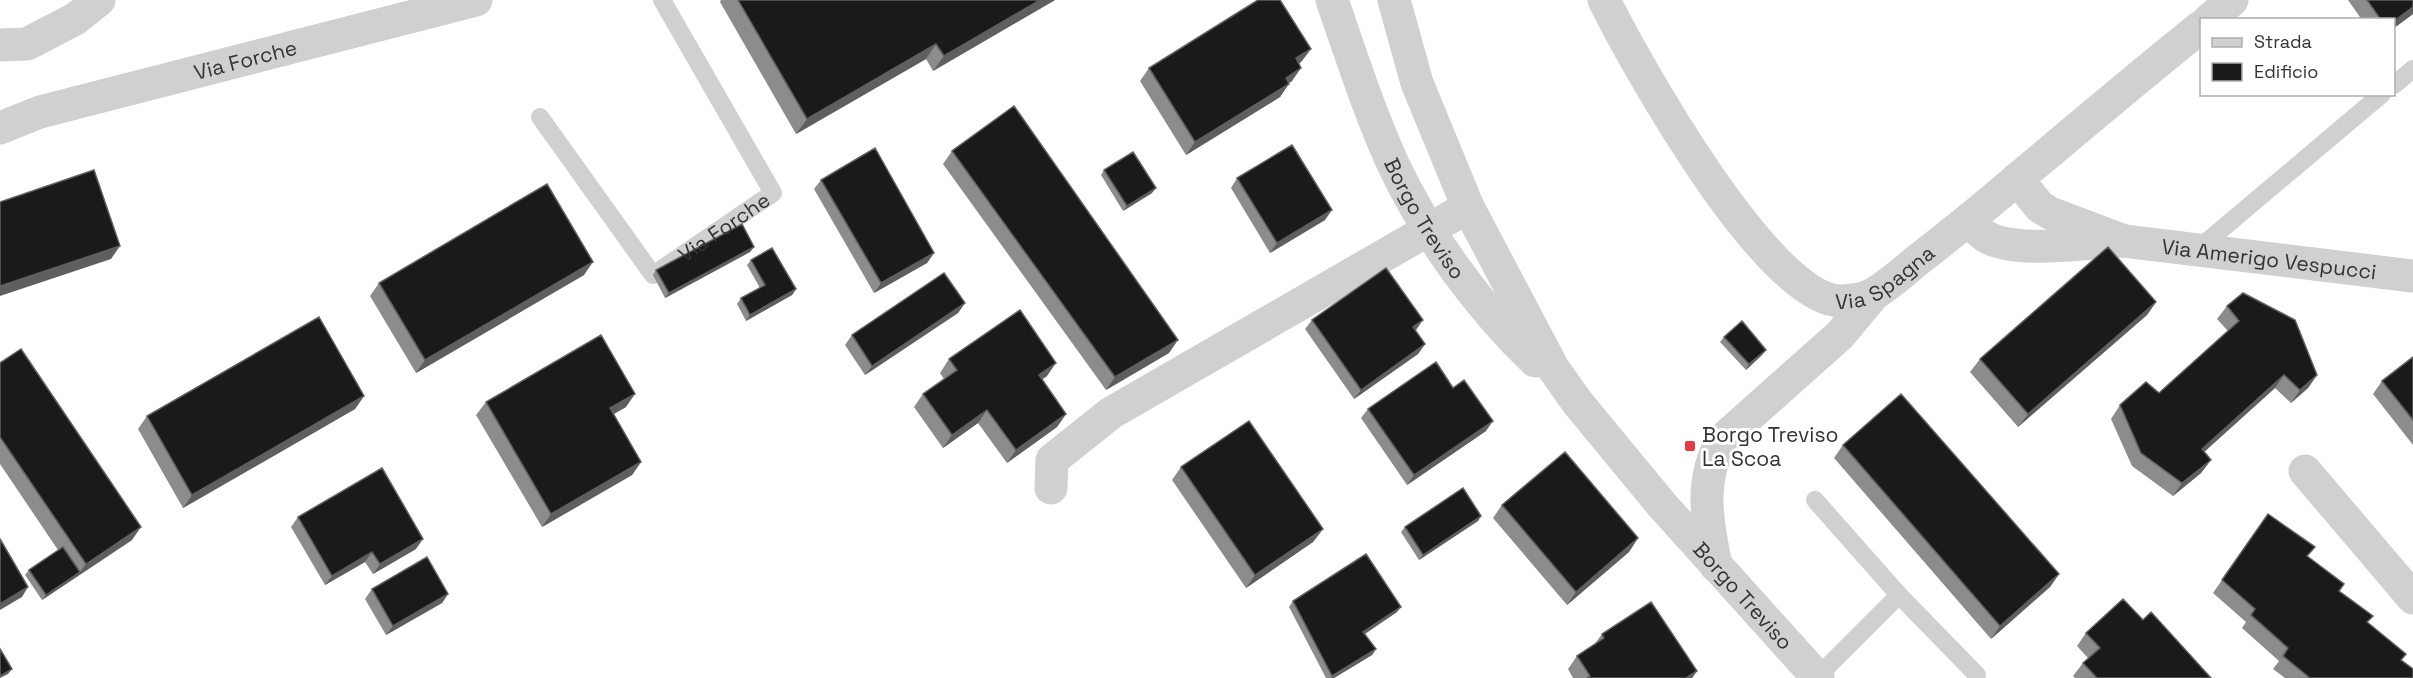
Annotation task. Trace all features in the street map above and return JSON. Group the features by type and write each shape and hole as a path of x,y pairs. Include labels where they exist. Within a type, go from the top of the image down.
{"street":[{"path":"0,45 27,44 75,19 99,0"},
{"name":"Via Forche","path":"5,124 476,0"},
{"name":"Borgo Treviso","path":"1332,0 1388,152 1428,229 1501,324 1577,402 1662,505 1818,678"},
{"name":"Borgo Treviso","path":"1395,0 1417,83 1468,207 1534,334 1577,402"},
{"name":"Via Spagna","path":"1604,0 1640,68 1670,117 1712,181 1757,240 1809,290 1825,298 1839,301 1874,294 1969,220 2200,28"},
{"path":"2211,18 2232,0"},
{"path":"2017,179 2040,207 2050,213 2124,241"},
{"path":"1051,488 1052,460 1111,413 1468,207"},
{"path":"1969,220 1985,237 2033,247 2124,241"},
{"name":"Via Amerigo Vespucci","path":"2124,241 2413,276"},
{"path":"1716,566 1706,494 1714,455 1722,440 1840,335 1874,294"},
{"path":"2305,471 2413,598"}],"lane":[{"name":"Via Forche","path":"540,117 653,275 772,193 662,0"},
{"path":"2395,84 2413,69"},
{"path":"2197,250 2380,96"},
{"path":"1815,500 1899,595 1977,675"},
{"path":"1818,678 1899,595"}],"building":[{"path":"738,0 1040,0 944,56 936,44 807,119"},
{"path":"1258,0 1280,0 1311,49 1296,58 1301,68 1286,78 1289,84 1195,142 1149,68"},
{"path":"2367,0 2413,0 2413,7 2395,20 2395,18 2380,18"},
{"path":"1014,106 1178,340 1115,377 952,151"},
{"path":"1292,145 1332,210 1277,243 1237,178"},
{"path":"875,148 934,253 881,283 821,180"},
{"path":"1133,152 1156,188 1127,206 1104,170"},
{"path":"94,170 120,246 0,286 0,202"},
{"path":"547,184 593,262 425,360 379,283"},
{"path":"742,224 754,247 669,293 656,270"},
{"path":"2108,247 2156,302 2028,414 1980,359"},
{"path":"772,248 796,289 750,315 741,298 765,285 751,260"},
{"path":"1386,268 1423,320 1413,327 1425,344 1361,390 1312,320"},
{"path":"944,273 965,303 872,366 852,335"},
{"path":"2243,293 2295,320 2317,375 2300,390 2284,375 2202,449 2211,460 2182,483 2141,453 2120,405 2146,382 2159,393 2239,321 2227,306"},
{"path":"1020,310 1056,363 1039,375 1066,414 1016,450 987,410 952,435 923,394 957,370 949,359"},
{"path":"319,317 364,396 192,495 147,416"},
{"path":"1742,321 1766,350 1749,364 1724,337"},
{"path":"601,335 635,394 610,408 641,462 551,514 486,402"},
{"path":"21,349 141,527 86,564 0,437 0,363"},
{"path":"2413,357 2413,420 2382,381"},
{"path":"1436,362 1453,388 1464,380 1493,421 1414,475 1368,409"},
{"path":"1901,394 2059,574 2000,626 1843,445"},
{"path":"1249,421 1323,529 1255,575 1181,467"},
{"path":"1565,452 1638,538 1576,592 1502,505"},
{"path":"382,468 423,539 380,564 372,552 332,576 298,517"},
{"path":"1463,488 1481,516 1423,555 1405,527"},
{"path":"2268,514 2315,547 2307,556 2344,584 2339,591 2373,616 2367,622 2406,654 2401,660 2413,669 2413,678 2310,678 2283,656 2288,648 2251,615 2255,609 2222,580"},
{"path":"0,539 28,587 0,604"},
{"path":"63,547 80,572 46,595 29,570"},
{"path":"1366,554 1401,607 1363,632 1376,649 1332,676 1293,601"},
{"path":"427,557 448,594 393,626 372,589"},
{"path":"2123,599 2143,620 2151,612 2211,678 2097,678 2083,663 2100,648 2086,633"},
{"path":"1651,602 1697,671 1686,678 1587,678 1590,676 1577,656 1604,638 1602,634"},
{"path":"0,649 12,669 0,676"}],"place":[{"name":"Borgo Treviso La Scoa","path":"1690,446"}]}
